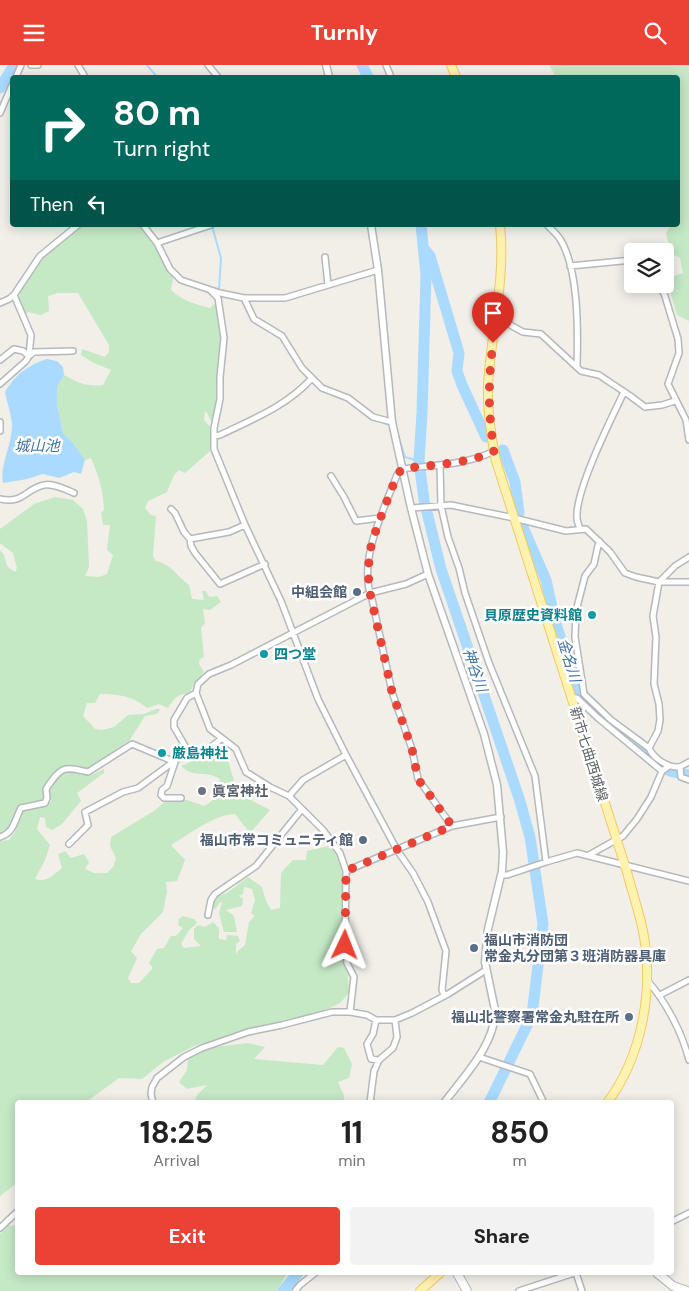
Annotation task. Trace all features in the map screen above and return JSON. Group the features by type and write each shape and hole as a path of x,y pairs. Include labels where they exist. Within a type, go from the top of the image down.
{"main road":[{"name":"新市七曲西城線","path":"500,227 501,278 488,386 488,407 494,451 616,839 643,932 647,980 646,997 635,1050 610,1100"},
{"path":"420,1291 438,1275"},
{"path":"458,1275 467,1291"},
{"path":"659,1275 672,1288 687,1291"}],"street":[{"path":"31,65 38,65"},
{"path":"208,65 216,75"},
{"path":"0,113 10,90"},
{"path":"0,303 14,295 40,256 76,227"},
{"path":"145,227 157,243 170,269 181,280 210,290 244,298 285,298 378,270"},
{"path":"157,243 205,227"},
{"path":"372,227 392,422 428,573 484,735 497,785 501,817 503,851 501,875 488,929 485,962 495,1017 491,1033 479,1057 446,1100"},
{"path":"549,227 562,241 570,266 578,315 577,366"},
{"path":"325,257 328,285"},
{"path":"570,266 624,260"},
{"path":"210,290 218,298 224,338 220,399 214,428 214,449 245,525 265,564 293,631 318,699 397,850 413,873 428,902 446,951 442,990 444,995"},
{"path":"664,293 678,339 679,353 668,384 686,420 689,440"},
{"path":"0,383 26,361 29,356 31,335 14,295"},
{"path":"244,298 254,319 282,336 302,368 322,387 348,398 373,417 392,422"},
{"path":"496,314 523,332 541,334 581,371 599,375 645,407 675,401"},
{"path":"0,360 14,349 23,351 29,356"},
{"path":"29,356 34,353 73,351"},
{"path":"214,436 220,435 276,408 301,391 312,378"},
{"path":"580,529 577,517 581,491 624,392"},
{"path":"0,422 0,431"},
{"path":"452,826 418,779 412,749 392,692 370,593 368,572 370,550 397,475 404,469 440,465 486,455 494,451"},
{"path":"440,465 441,506 465,593 488,663 535,776 546,862"},
{"path":"331,476 356,521 380,518"},
{"path":"0,499 18,500 43,485 50,485 74,493"},
{"path":"411,508 451,505 566,531 586,529 617,559 625,573 659,582 689,582"},
{"path":"171,509 190,539 195,553 220,584 265,564"},
{"path":"190,539 229,532 245,525"},
{"path":"599,541 594,564 585,575 576,611 575,637 584,694 611,720 669,766 680,767 689,762"},
{"path":"649,749 658,731 660,720 659,704 654,684 653,670 656,637 652,616 659,582 675,566 689,557"},
{"path":"350,1012 354,977 347,963 345,945 346,871 340,853 323,830 289,796 246,772 236,749 210,729 196,693 198,684 209,674 231,665 293,631 370,593 406,584 428,573"},
{"path":"69,844 88,825 85,813 123,792 138,788 184,754 185,746 174,727 174,720 187,698 196,693"},
{"path":"572,699 577,698 662,771"},
{"path":"184,754 192,757 199,755 221,739"},
{"path":"0,837 11,831 21,808 45,803 47,797 46,789 62,769 88,772 132,744 175,762"},
{"path":"289,796 303,780 346,755"},
{"path":"175,762 167,786 161,795 164,798 182,798"},
{"path":"589,855 623,836 651,797 662,771 669,766"},
{"path":"680,767 681,777 689,780"},
{"path":"208,915 211,900 216,894 256,866 274,841 302,809"},
{"path":"346,871 452,826 501,817"},
{"path":"501,875 517,872 577,853 689,881"},
{"path":"152,1100 152,1087 157,1078 184,1057 202,1048 248,1032 332,1012 350,1012 367,1015 376,1020 395,1020 412,1013 486,970"},
{"path":"647,980 660,995 686,1046 689,1060"},
{"path":"660,995 689,980"},
{"path":"376,1020 373,1034 368,1044 371,1059 378,1060"},
{"path":"370,1100 374,1071 378,1060 393,1048 397,1037 395,1020"},
{"path":"479,1057 530,1074 543,1100"},
{"path":"674,1220 689,1213"},
{"path":"0,1228 15,1214"},
{"path":"295,1291 312,1275"},
{"path":"519,1291 569,1275"},
{"path":"576,1275 582,1291"}],"green space":[{"path":"549,65 689,65 689,321 677,315 671,295 671,293 674,293 674,276 683,273 680,258 674,255 674,243 668,243 666,233 670,227 680,227 680,75 555,75"},
{"path":"81,227 140,227 167,264 173,279 171,290 185,299 210,308 216,302 222,330 224,360 221,404 219,418 210,420 205,411 204,420 213,430 213,444 209,452 185,473 179,470 174,475 167,492 148,501 145,508 151,515 156,516 153,556 156,561 170,568 189,585 192,599 204,600 202,591 206,591 209,597 217,596 221,602 210,610 203,609 205,623 201,628 204,657 200,659 199,664 204,672 195,682 189,694 179,695 168,708 159,704 147,708 131,698 100,694 95,703 87,703 83,716 95,729 102,730 114,727 128,715 144,714 160,709 157,714 145,716 129,741 87,769 69,766 57,771 45,786 45,798 42,802 20,807 9,828 0,833 0,550 4,555 7,566 15,572 17,568 13,553 0,543 0,529 34,504 55,497 73,500 83,509 87,521 89,567 85,576 99,577 107,574 113,555 107,550 110,525 103,525 101,513 104,510 103,496 96,471 91,458 85,460 63,433 57,405 57,387 64,375 83,384 103,385 111,370 81,355 82,349 105,357 109,352 109,345 78,293 58,293 48,296 49,311 41,315 28,312 25,316 18,302 21,290 45,256 76,229"},
{"path":"215,751 227,756 234,781 243,796 270,810 250,833 235,814 227,815 202,826 171,845 185,860 177,881 166,882 167,892 163,912 141,934 131,951 137,958 128,978 131,983 139,983 153,968 149,963 157,949 164,948 171,936 176,936 183,928 178,925 179,919 183,916 194,919 197,923 189,930 181,944 184,948 201,946 194,939 194,929 198,925 205,927 213,922 219,928 219,939 226,940 227,935 238,936 240,941 236,944 236,955 245,945 249,922 255,916 251,913 255,900 252,889 244,887 243,894 239,896 243,899 242,906 226,910 234,916 237,932 224,932 219,913 222,903 220,902 215,910 211,902 215,897 227,893 248,877 262,887 271,910 280,908 281,873 293,860 306,860 307,851 329,846 341,861 349,993 340,1003 319,1013 277,1022 194,1046 163,1062 142,1079 119,1078 89,1100 15,1100 15,1185 0,1196 0,841 9,840 15,832 22,811 45,806 51,802 50,790 59,777 68,772 89,776 104,769 104,773 77,793 81,801 62,824 52,830 46,827 45,818 40,817 37,829 50,845 35,879 46,879 62,868 58,854 65,851 71,858 84,854 89,862 85,869 94,873 107,873 113,867 116,858 110,846 111,837 154,811 166,801 187,800 204,806 214,798 218,791 220,779 215,776 191,773 181,766"},
{"path":"248,1043 265,1047 254,1059 323,1065 338,1047 344,1048 352,1064 349,1078 338,1082 344,1100 196,1100 197,1095 207,1085 187,1089 179,1082 187,1070 188,1056 206,1048"},
{"path":"15,1225 15,1275 286,1275 277,1291 0,1291 0,1234 8,1226"}],"water":[{"name":"城山池","path":"47,359 57,361 63,367 64,375 57,387 57,405 63,433 85,460 81,474 74,472 59,478 43,474 3,483 3,469 12,427 5,392 23,371"}],"waterway":[{"path":"0,88 14,65"},
{"path":"147,65 155,75"},
{"name":"神谷川","path":"362,65 367,75"},
{"path":"212,227 221,258 219,289"},
{"name":"神谷川","path":"421,227 426,275 419,461 424,500 441,569 519,798 530,837 543,924 532,1015 490,1100"},
{"name":"金名川","path":"426,251 430,256 459,353 457,371 486,437"},
{"path":"236,299 242,300 245,307"},
{"path":"368,417 389,425"},
{"path":"398,435 405,457 419,461"},
{"name":"金名川","path":"503,450 515,482 519,513"},
{"name":"金名川","path":"522,525 546,580 555,621 576,686 584,698 659,763 670,771 689,775"},
{"name":"神谷川","path":"283,1291 296,1275"}],"place":[{"name":"中組会館","path":"357,592"},
{"name":"貝原歴史資料館","path":"592,615"},
{"name":"四つ堂","path":"264,654"},
{"name":"厳島神社","path":"162,753"},
{"name":"眞宮神社","path":"202,791"},
{"name":"福山市常コミュニティ館","path":"363,840"},
{"name":"福山市消防団 常金丸分団第３班消防器具庫","path":"474,948"},
{"name":"福山北警察署常金丸駐在所","path":"629,1017"}],"route":[{"path":"345,945 346,871 452,826 418,779 412,749 392,692 370,593 368,572 370,550 377,527 397,475 402,469 440,465 486,455 494,451 488,407 488,386 493,343"}]}
